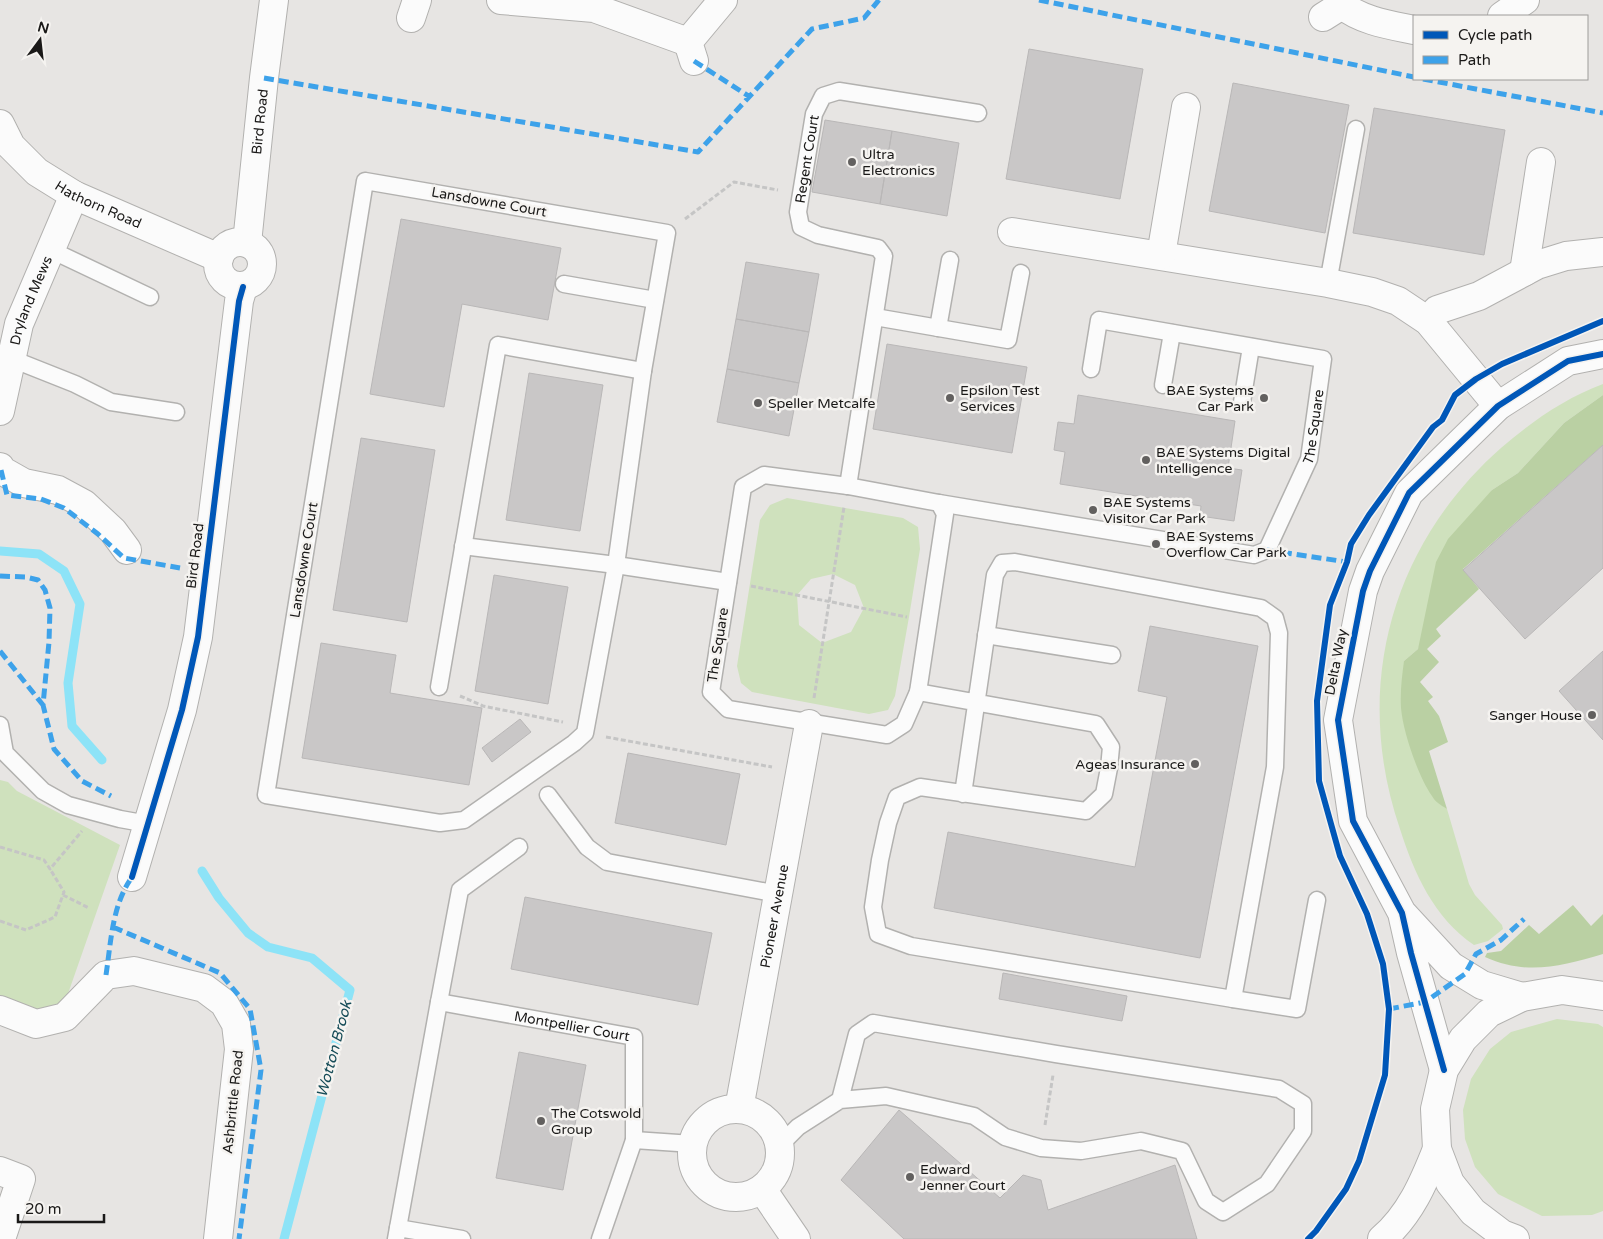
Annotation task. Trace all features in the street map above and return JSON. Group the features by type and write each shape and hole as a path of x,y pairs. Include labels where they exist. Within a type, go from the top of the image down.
{"street":[{"name":"Bird Road","path":"247,243 256,147 274,0"},
{"path":"501,0 596,4 691,52 722,0"},
{"path":"1503,15 1525,0"},
{"path":"1336,7 1382,23 1413,30"},
{"path":"1161,255 1186,107"},
{"name":"Hathorn Road","path":"0,124 11,146 37,172 74,195 219,258"},
{"path":"1524,272 1541,162"},
{"name":"Dryland Mews","path":"0,411 19,324 74,195"},
{"path":"1012,232 1328,283 1372,292 1398,301 1428,321 1498,406"},
{"path":"240,242 247,243 259,252 262,259 262,267 256,280 250,285 243,287 235,286 223,278 218,265 219,258 227,246 240,242"},
{"path":"1428,321 1437,310 1479,296 1537,265 1566,256 1603,252"},
{"name":"Bird Road","path":"132,877 182,710 198,637 239,301 243,287"},
{"name":"Delta Way","path":"1522,997 1482,985 1451,966 1402,913 1353,821 1338,720 1363,591 1370,571 1409,493 1498,406 1568,360 1603,354"},
{"path":"0,467 1,470 24,483 58,490 84,504 113,531 127,550"},
{"name":"Pioneer Avenue","path":"739,1109 802,772 809,724"},
{"name":"Delta Way","path":"1402,913 1411,953 1444,1070"},
{"name":"Ashbrittle Road","path":"0,1010 36,1024 65,1017 106,976 134,971 204,988 224,1003 236,1024 239,1049 218,1239"},
{"path":"1515,1239 1502,1234 1473,1212 1450,1183 1437,1149 1435,1109 1444,1070 1462,1039 1490,1014 1522,997 1562,990 1603,978"},
{"path":"1562,990 1603,996"},
{"path":"739,1109 753,1112 766,1120 775,1131 780,1145 781,1157 778,1170 762,1189 751,1195 738,1198 725,1196 712,1190 702,1181 695,1170 692,1157 693,1144 698,1132 710,1118 727,1110 739,1109"},
{"path":"1382,1239 1407,1212 1425,1179 1437,1149"},
{"path":"0,1171 21,1179 1,1239"},
{"path":"762,1189 796,1239"}],"lane":[{"name":"Regent Court","path":"848,486 884,256 878,248 818,235 801,227 798,212 814,114 823,96 839,91 978,113"},
{"path":"1328,283 1356,129"},
{"name":"Lansdowne Court","path":"585,733 574,743 464,820 440,823 266,795 365,181 667,233"},
{"path":"585,733 616,565 643,371 667,233"},
{"path":"51,250 150,297"},
{"path":"938,328 950,260"},
{"path":"875,317 1008,340 1021,273"},
{"path":"564,284 655,300"},
{"name":"The Square","path":"939,503 945,514 918,692 904,724 887,735 809,724 728,709 711,692 743,487 764,474 848,486 939,503 1254,555 1267,550 1309,459 1324,359 1099,320 1091,369"},
{"path":"1163,385 1172,333"},
{"path":"439,687 498,346 643,371"},
{"path":"1242,402 1251,347"},
{"path":"12,359 74,384 111,402 176,412"},
{"path":"463,546 616,565 728,582"},
{"path":"963,794 996,575 1002,563 1015,562 1261,608 1275,618 1279,633 1274,767 1233,999"},
{"path":"986,635 1112,655"},
{"path":"918,692 1096,724 1111,747 1109,768 1104,794 1086,811 920,788 897,797 888,823 876,888 874,907 878,934 911,946 1297,1009 1317,900"},
{"path":"0,725 2,754 43,791 68,805 148,824"},
{"path":"548,795 587,847 607,862 778,894"},
{"path":"462,1239 398,1234 460,890 519,847"},
{"name":"Montpellier Court","path":"439,1002 634,1036 634,1140 600,1239"},
{"path":"780,1145 798,1127 840,1100 886,1096 974,1116 1005,1137 1041,1148 1081,1151 1141,1141 1182,1151 1206,1201 1223,1212 1267,1184 1303,1131 1303,1104 1279,1089 873,1023 857,1034 840,1100"},
{"path":"634,1140 693,1144"}],"path":[{"path":"667,233 734,182 801,194"},
{"path":"809,724 848,486"},
{"path":"835,506 844,508"},
{"path":"749,595 752,576"},
{"path":"728,582 909,617 907,626"},
{"path":"439,687 483,706 567,724 585,733 802,772"},
{"path":"50,869 98,813"},
{"path":"0,847 44,860 64,892 55,917 26,930 0,921"},
{"path":"63,895 90,908"},
{"path":"1041,1148 1056,1054"}],"green space":[{"path":"1603,384 1603,395 1564,423 1518,473 1492,490 1418,649 1404,661 1439,803 1447,809 1469,884 1475,895 1502,925 1503,929 1488,941 1474,945 1448,922 1427,893 1419,878 1400,829 1386,776 1380,724 1382,673 1391,623 1408,575 1432,529 1463,487 1501,448 1536,420 1575,396"},
{"path":"1603,395 1603,445 1463,569 1479,589 1436,629 1441,636 1427,649 1439,662 1420,682 1433,697 1428,701 1439,716 1448,742 1429,751 1447,809 1435,800 1422,777 1408,741 1401,708 1404,661 1418,649 1436,562 1448,539 1492,490 1518,473 1564,423"},
{"path":"787,498 903,518 918,527 920,549 909,617 895,696 888,710 869,714 752,692 741,683 737,666 760,520 770,505","holes":["833,574 855,585 864,608 851,632 822,643 799,625 797,595 811,579"]},
{"path":"0,780 8,782 17,791 120,845 63,1008 36,1011 0,996"},
{"path":"1573,905 1591,926 1603,914 1603,954 1558,965 1530,968 1500,963 1485,957 1487,953 1501,951 1529,925 1539,934"},
{"path":"1557,1019 1598,1024 1603,1027 1603,1211 1592,1215 1542,1216 1498,1194 1475,1167 1465,1139 1463,1110 1471,1079 1490,1049 1511,1032"}],"building":[{"path":"1029,49 1143,69 1120,199 1006,179"},
{"path":"1233,83 1349,105 1325,233 1209,211"},
{"path":"1374,108 1505,130 1484,255 1353,233"},
{"name":"Ultra Electronics","path":"825,120 892,131 880,204 812,192"},
{"path":"892,131 959,143 947,216 880,204"},
{"path":"401,219 561,248 548,320 462,304 444,407 370,394"},
{"path":"746,262 819,274 809,332 736,319"},
{"path":"736,319 809,332 799,383 727,369"},
{"name":"Epsilon Test Services","path":"887,344 1027,367 1012,453 873,429"},
{"name":"Speller Metcalfe","path":"727,369 799,383 789,436 717,422"},
{"path":"529,373 603,385 580,531 506,520"},
{"name":"BAE Systems Digital Intelligence","path":"1078,395 1235,421 1228,468 1242,470 1234,521 1200,516 1201,506 1060,484 1065,452 1054,450 1058,422 1074,424"},
{"path":"361,438 435,450 407,622 333,610"},
{"path":"1603,445 1603,568 1525,639 1463,570"},
{"path":"494,575 568,587 548,704 475,691"},
{"name":"Ageas Insurance","path":"1150,626 1258,646 1200,958 934,908 948,832 1135,867 1167,697 1138,691"},
{"path":"321,643 396,655 390,693 482,708 469,785 302,758"},
{"name":"Sanger House","path":"1603,651 1603,740 1559,691"},
{"path":"520,719 531,732 492,762 482,748"},
{"path":"628,753 740,774 726,845 615,823"},
{"path":"525,897 712,933 698,1005 511,969"},
{"path":"1003,973 1127,996 1122,1021 999,999"},
{"name":"The Cotswold Group","path":"519,1052 586,1065 563,1190 496,1178"},
{"name":"Edward Jenner Court","path":"899,1110 1000,1198 1023,1175 1041,1180 1048,1210 1175,1165 1197,1239 904,1239 841,1180"}],"waterway":[{"name":"Wotton Brook","path":"0,551 39,554 64,571 80,604 68,683 72,726 102,760"},
{"name":"Wotton Brook","path":"202,871 219,898 248,933 268,947 312,958 350,990 284,1239"}],"marked path":[{"path":"264,78 698,152 812,29 864,18 879,0"},
{"path":"1039,0 1413,77"},
{"path":"694,61 750,97"},
{"path":"1428,80 1603,113"},
{"path":"1,470 7,495 41,499 64,508 98,534 124,558 180,568"},
{"path":"1267,550 1347,562"},
{"path":"0,576 26,577 38,580 45,590 50,608 43,705 54,749 82,781 111,796"},
{"path":"0,651 43,705"},
{"path":"106,975 116,912 125,888 132,877"},
{"path":"1389,1009 1425,1002 1465,974 1476,954 1501,940 1524,919"},
{"path":"113,927 220,973 250,1009 261,1070 239,1239"}],"cycle path":[{"path":"132,877 182,710 198,637 239,301 243,287"},
{"path":"1308,1239 1316,1231 1346,1189 1359,1161 1385,1075 1389,1009 1383,964 1367,914 1340,856 1319,781 1317,701 1330,605 1347,562 1351,544 1369,515 1433,427 1442,420 1455,395 1476,379 1502,364 1603,321"},
{"path":"1444,1070 1411,953 1402,913 1353,821 1338,720 1363,591 1370,571 1409,493 1498,406 1568,361 1603,354"}],"place":[{"name":"Ultra Electronics","path":"852,162"},
{"name":"Epsilon Test Services","path":"950,398"},
{"name":"BAE Systems Car Park","path":"1264,398"},
{"name":"Speller Metcalfe","path":"758,403"},
{"name":"BAE Systems Digital Intelligence","path":"1146,460"},
{"name":"BAE Systems Visitor Car Park","path":"1093,510"},
{"name":"BAE Systems Overflow Car Park","path":"1156,544"},
{"name":"Sanger House","path":"1592,715"},
{"name":"Ageas Insurance","path":"1195,764"},
{"name":"The Cotswold Group","path":"541,1121"},
{"name":"Edward Jenner Court","path":"910,1177"}]}
